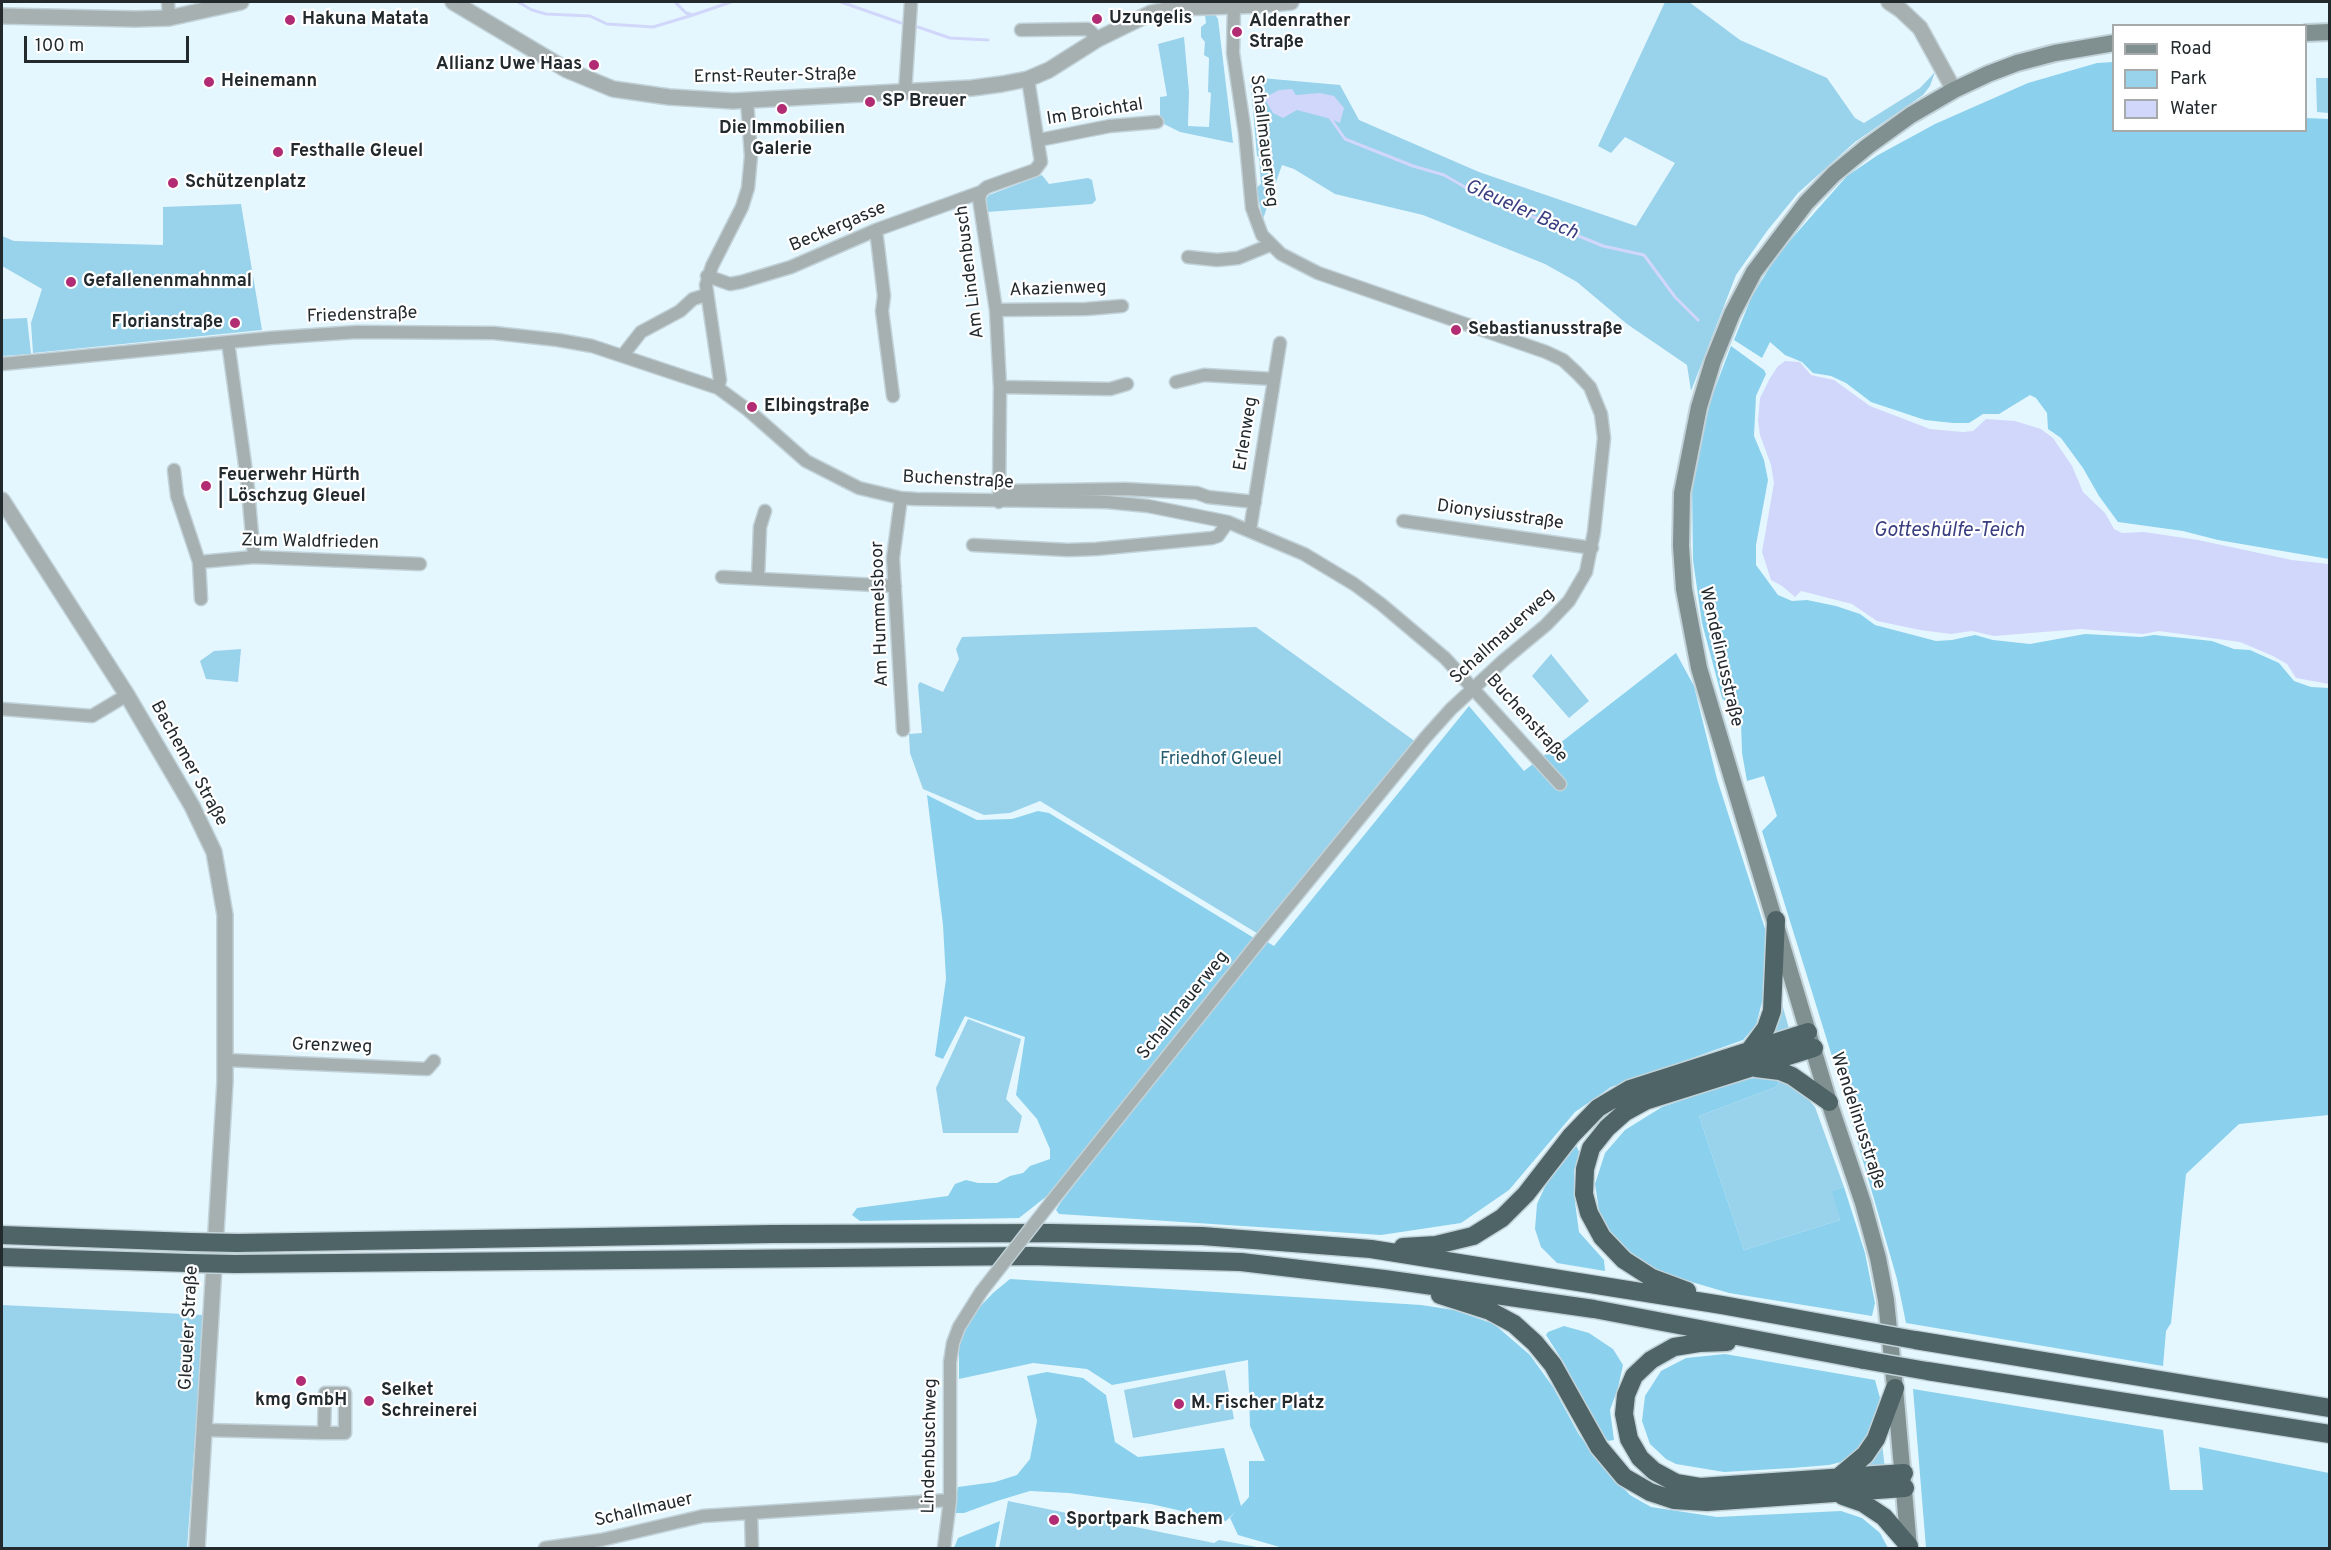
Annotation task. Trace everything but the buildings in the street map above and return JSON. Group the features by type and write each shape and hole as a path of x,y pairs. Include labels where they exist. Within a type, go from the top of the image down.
{"highway":[{"path":"1722,1305 1652,1278 1624,1260 1602,1237 1590,1213 1584,1194 1585,1169 1592,1148 1607,1128 1624,1112 1645,1101 1750,1059 1773,1011 1776,920"},
{"path":"1371,1249 1436,1245 1473,1236 1502,1218 1526,1194 1571,1136 1598,1108 1630,1089 1750,1059 1811,1040"},
{"path":"1750,1059 1792,1076 1829,1102"},
{"path":"2,1235 237,1243 748,1235 1051,1233 1202,1236 1371,1249 1722,1305 1915,1340 2330,1408"},
{"path":"2,1257 235,1264 1030,1256 1241,1262 1384,1279 1594,1310 1927,1371 2330,1434"},
{"path":"1384,1279 1490,1311 1514,1324 1535,1342 1553,1365 1599,1447 1624,1477 1650,1492 1674,1500 1707,1502 1837,1485 1865,1455 1876,1439 1895,1388"},
{"path":"1766,1341 1699,1343 1674,1347 1651,1360 1635,1376 1626,1395 1624,1414 1629,1439 1640,1458 1654,1472 1676,1483 1700,1487 1837,1485 1905,1481"},
{"path":"1837,1485 1884,1517 1909,1547"}],"main road":[{"path":"2307,33 2330,32"},
{"name":"Wendelinusstraße","path":"1909,1547 1905,1481 1886,1300 1878,1258 1715,724 1690,629 1681,546 1682,493 1689,448 1699,407 1713,361 1732,314 1754,272 1780,235 1820,189 1868,146 1911,115 1954,90 2017,63 2055,53 2112,43"}],"street":[{"path":"168,2 169,18"},
{"path":"2,16 169,18 241,2"},
{"name":"Ernst-Reuter-Straße","path":"453,2 567,70 613,89 669,97 747,101 972,88 1028,79 1069,58 1098,39 1151,13 1176,8 1291,2"},
{"path":"905,92 911,2"},
{"path":"1889,2 1920,28 1954,90"},
{"name":"Schallmauerweg","path":"953,1343 959,1327 981,1292 1261,939 1425,738 1473,688 1569,602 1586,572 1592,548 1604,438 1601,414 1590,387 1577,373 1563,360 1546,352 1318,273 1281,254 1262,235 1252,208 1245,133 1233,53 1234,5"},
{"path":"1021,30 1088,29 1098,39"},
{"name":"Am Lindenbusch","path":"1000,496 1000,387 996,310 979,199 981,192 987,187 1039,167 1041,162 1039,140 1028,79"},
{"path":"718,388 720,380 706,295 707,276 742,207 747,188 751,156 747,101"},
{"name":"Im Broichtal","path":"1039,140 1110,126 1157,122"},
{"name":"Beckergasse","path":"707,276 722,282 741,282 791,267 876,230 981,192"},
{"path":"876,230 892,396"},
{"path":"1188,257 1216,260 1238,258 1270,245"},
{"path":"623,355 641,332 680,311 693,299 706,295"},
{"name":"Akazienweg","path":"996,310 1086,309 1122,306"},
{"name":"Friedenstraße","path":"2,364 357,332 494,333 558,340 623,355 718,388"},
{"path":"228,342 247,479 254,557"},
{"name":"Erlenweg","path":"1250,530 1280,342"},
{"path":"1176,382 1204,375 1274,379"},
{"path":"1000,387 1110,388 1128,384"},
{"name":"Buchenstraße","path":"718,388 748,410 806,460 859,488 901,498 1000,496 1125,489 1197,493 1209,497 1255,502"},
{"path":"174,470 177,496 198,562 201,599"},
{"name":"Buchenstraße","path":"1000,496 1148,506 1228,522 1304,555 1354,584 1413,629 1445,658 1560,784"},
{"name":"Am Hummelsboor","path":"901,498 894,546 903,730"},
{"name":"Bachemer Straße","path":"2,500 127,695 192,806 214,852 225,915 225,1082 215,1227"},
{"path":"758,579 760,527 765,511"},
{"name":"Dionysiusstraße","path":"1403,521 1592,548"},
{"path":"973,545 1068,550 1096,549 1212,538 1218,536 1228,522"},
{"name":"Zum Waldfrieden","path":"198,562 254,557 420,564"},
{"path":"722,577 895,586"},
{"path":"2,709 92,716 127,695"},
{"name":"Grenzweg","path":"225,1060 427,1069 434,1061"},
{"name":"Gleueler Straße","path":"197,1548 215,1227"},
{"name":"Lindenbuschweg","path":"944,1548 950,1500 950,1362 953,1343"},
{"path":"204,1430 324,1433"},
{"name":"Schallmauer","path":"545,1548 601,1540 703,1516 950,1500"},
{"path":"751,1513 752,1548"}],"green space":[{"path":"1665,2 1689,2 1740,40 1827,78 1855,118 1864,123 1920,88 1935,72 1930,86 1923,95 1855,142 1798,193 1767,231 1736,275 1691,391 1687,365 1627,324 1577,282 1545,264 1423,215 1335,194 1294,169 1282,165 1263,219 1256,188 1261,184 1250,77 1340,85 1359,120 1479,172 1636,226 1675,163 1625,137 1611,153 1598,146"},
{"path":"1214,13 1218,19 1233,143 1180,132 1160,122 1160,97 1167,96 1158,44 1184,37 1189,92 1188,126 1209,127 1211,93 1208,92 1209,58 1204,55 1205,42 1201,37 1201,27 1206,23 1205,15"},
{"path":"2316,78 2329,78 2329,113 2317,112"},
{"path":"1042,175 1049,184 1088,178 1092,180 1096,200 1092,204 987,212 985,201 989,195"},
{"path":"241,204 262,330 33,353 31,323 42,289 2,266 2,236 14,241 163,245 163,207"},
{"path":"27,318 31,354 2,356 2,319"},
{"name":"Friedhof Gleuel","path":"1256,627 1416,742 1260,935 1040,801 1010,813 984,815 923,789 910,753 909,734 922,733 918,685 920,682 943,692 959,659 956,649 962,637"},
{"path":"241,649 238,682 206,679 200,661 214,651"},
{"path":"1551,654 1589,701 1569,718 1532,676"},
{"path":"1781,1005 1790,1032 1769,1038"},
{"path":"968,1019 1021,1039 1006,1099 1022,1116 1018,1133 943,1133 936,1088"},
{"path":"1781,1080 1802,1092 1815,1107 1844,1187 1833,1191 1840,1220 1744,1250 1699,1116 1776,1087"},
{"path":"2,1305 204,1315 187,1548 2,1548"},
{"name":"M. Fischer Platz","path":"1225,1370 1234,1419 1133,1438 1124,1390"},
{"path":"1882,1444 1885,1468 1864,1468"},
{"name":"Sportpark Bachem","path":"1008,1501 1214,1543 1219,1540 1262,1548 999,1548"}],"shaded area":[{"path":"2112,62 2112,132 2307,132 2307,118 2329,119 2329,559 2218,540 2183,531 2118,522 2061,438 2048,429 2047,413 2036,398 2030,395 1999,414 1983,414 1969,423 1925,420 1871,402 1846,383 1831,376 1813,373 1802,362 1785,355 1770,342 1762,358 1734,340 1752,296 1778,254 1847,176 1878,155 1935,124 2028,83 2097,63"},
{"path":"1731,346 1764,370 1766,374 1756,396 1754,436 1764,460 1768,480 1756,545 1756,565 1778,595 1792,601 1807,600 1836,606 1860,614 1875,625 1936,641 1975,635 1993,640 2030,644 2085,634 2141,637 2154,635 2212,641 2234,649 2250,650 2279,663 2294,681 2311,687 2329,688 2329,1115 2239,1124 2186,1174 2171,1323 2166,1331 2163,1366 1906,1323 1897,1279 1844,1095 1762,831 1777,816 1764,776 1747,781 1742,753 1741,723 1732,708 1722,698 1702,623 1693,560 1692,484 1697,453 1711,399"},
{"path":"1676,653 1694,686 1717,779 1767,935 1766,978 1762,1002 1756,1025 1743,1040 1611,1087 1575,1112 1509,1190 1461,1223 1381,1235 1059,1214 1056,1210 1061,1202 1264,940 1274,946 1469,706 1524,771"},
{"path":"927,795 977,820 1012,819 1038,811 1049,813 1254,938 1047,1196 1019,1218 860,1221 852,1215 857,1208 948,1196 955,1184 966,1180 978,1183 997,1183 1010,1176 1023,1173 1030,1166 1050,1159 1050,1149 1037,1119 1016,1095 1025,1037 965,1016 943,1059 935,1056 946,979 943,925"},
{"path":"1764,1077 1781,1080 1776,1087 1699,1116 1744,1250 1840,1220 1832,1191 1844,1187 1865,1253 1875,1303 1872,1316 1729,1293 1668,1275 1636,1259 1615,1240 1600,1217 1595,1184 1605,1153 1625,1130 1662,1107 1744,1079"},
{"path":"1576,1145 1580,1154 1574,1171 1579,1232 1604,1260 1605,1271 1557,1263 1541,1247 1535,1229 1537,1204 1549,1178"},
{"path":"1010,1279 1421,1305 1454,1310 1494,1324 1530,1355 1553,1387 1578,1433 1600,1464 1630,1495 1651,1507 1717,1517 1841,1511 1862,1518 1880,1533 1888,1548 1283,1548 1238,1535 1230,1518 1236,1511 1226,1521 1151,1504 1069,1493 1030,1491 964,1513 956,1513 955,1501 958,1487 995,1482 1017,1475 1030,1459 1037,1421 1027,1376 1047,1372 1083,1378 1106,1395 1115,1442 1138,1457 1224,1448 1241,1506 1249,1497 1249,1461 1265,1461 1250,1426 1248,1360 1112,1385 1087,1369 1033,1363 959,1379 959,1345 972,1315"},
{"path":"1564,1326 1589,1333 1613,1349 1623,1365 1610,1410 1614,1440 1608,1441 1595,1424 1564,1363 1546,1335"},
{"path":"1725,1354 1875,1380 1880,1398 1871,1428 1862,1445 1845,1461 1829,1465 1792,1468 1724,1472 1676,1464 1666,1459 1650,1444 1642,1421 1645,1396 1661,1371 1686,1358"},
{"path":"1913,1389 2163,1430 2170,1490 2203,1490 2199,1447 2329,1473 2329,1548 1926,1548"},
{"path":"1000,1521 995,1548 954,1548 958,1538"}],"water":[{"path":"1292,89 1296,95 1320,93 1334,96 1344,108 1340,123 1297,110 1283,118 1273,113 1264,98 1279,90"},
{"name":"Gotteshülfe-Teich","path":"1785,361 1800,362 1811,375 1834,380 1870,406 1930,429 1973,431 1986,419 2015,421 2041,429 2053,438 2072,466 2083,492 2105,513 2114,529 2122,533 2144,532 2198,540 2292,560 2329,564 2329,684 2296,678 2287,664 2240,642 2159,631 2143,634 2081,629 1994,636 1972,631 1951,634 1877,621 1852,604 1801,591 1795,597 1771,580 1762,552 1774,483 1771,465 1760,435 1758,421 1760,398 1778,366"}],"waterway":[{"path":"518,2 532,10 546,14 590,16 607,24 653,27 693,15"},
{"name":"Gleueler Bach","path":"675,2 686,13 693,15 731,2"},
{"name":"Gleueler Bach","path":"841,2 901,23"},
{"name":"Gleueler Bach","path":"918,27 950,38 988,40"},
{"name":"Gleueler Bach","path":"1331,119 1345,139 1413,166 1444,175 1477,194 1603,246 1644,255 1675,297 1698,320"}],"place":[{"name":"Uzungelis","path":"1097,19"},
{"name":"Hakuna Matata","path":"290,20"},
{"name":"Aldenrather Straße","path":"1237,32"},
{"name":"Allianz Uwe Haas","path":"594,65"},
{"name":"Heinemann","path":"209,82"},
{"name":"SP Breuer","path":"870,102"},
{"name":"Die Immobilien Galerie","path":"782,109"},
{"name":"Festhalle Gleuel","path":"278,152"},
{"name":"Schützenplatz","path":"173,183"},
{"name":"Gefallenenmahnmal","path":"71,282"},
{"name":"Florianstraße","path":"235,323"},
{"name":"Sebastianusstraße","path":"1456,330"},
{"name":"Elbingstraße","path":"752,407"},
{"name":"Feuerwehr Hürth | Löschzug Gleuel","path":"206,486"},
{"name":"kmg GmbH","path":"301,1381"},
{"name":"Selket Schreinerei","path":"369,1401"},
{"name":"M. Fischer Platz","path":"1179,1404"},
{"name":"Sportpark Bachem","path":"1054,1520"}]}
